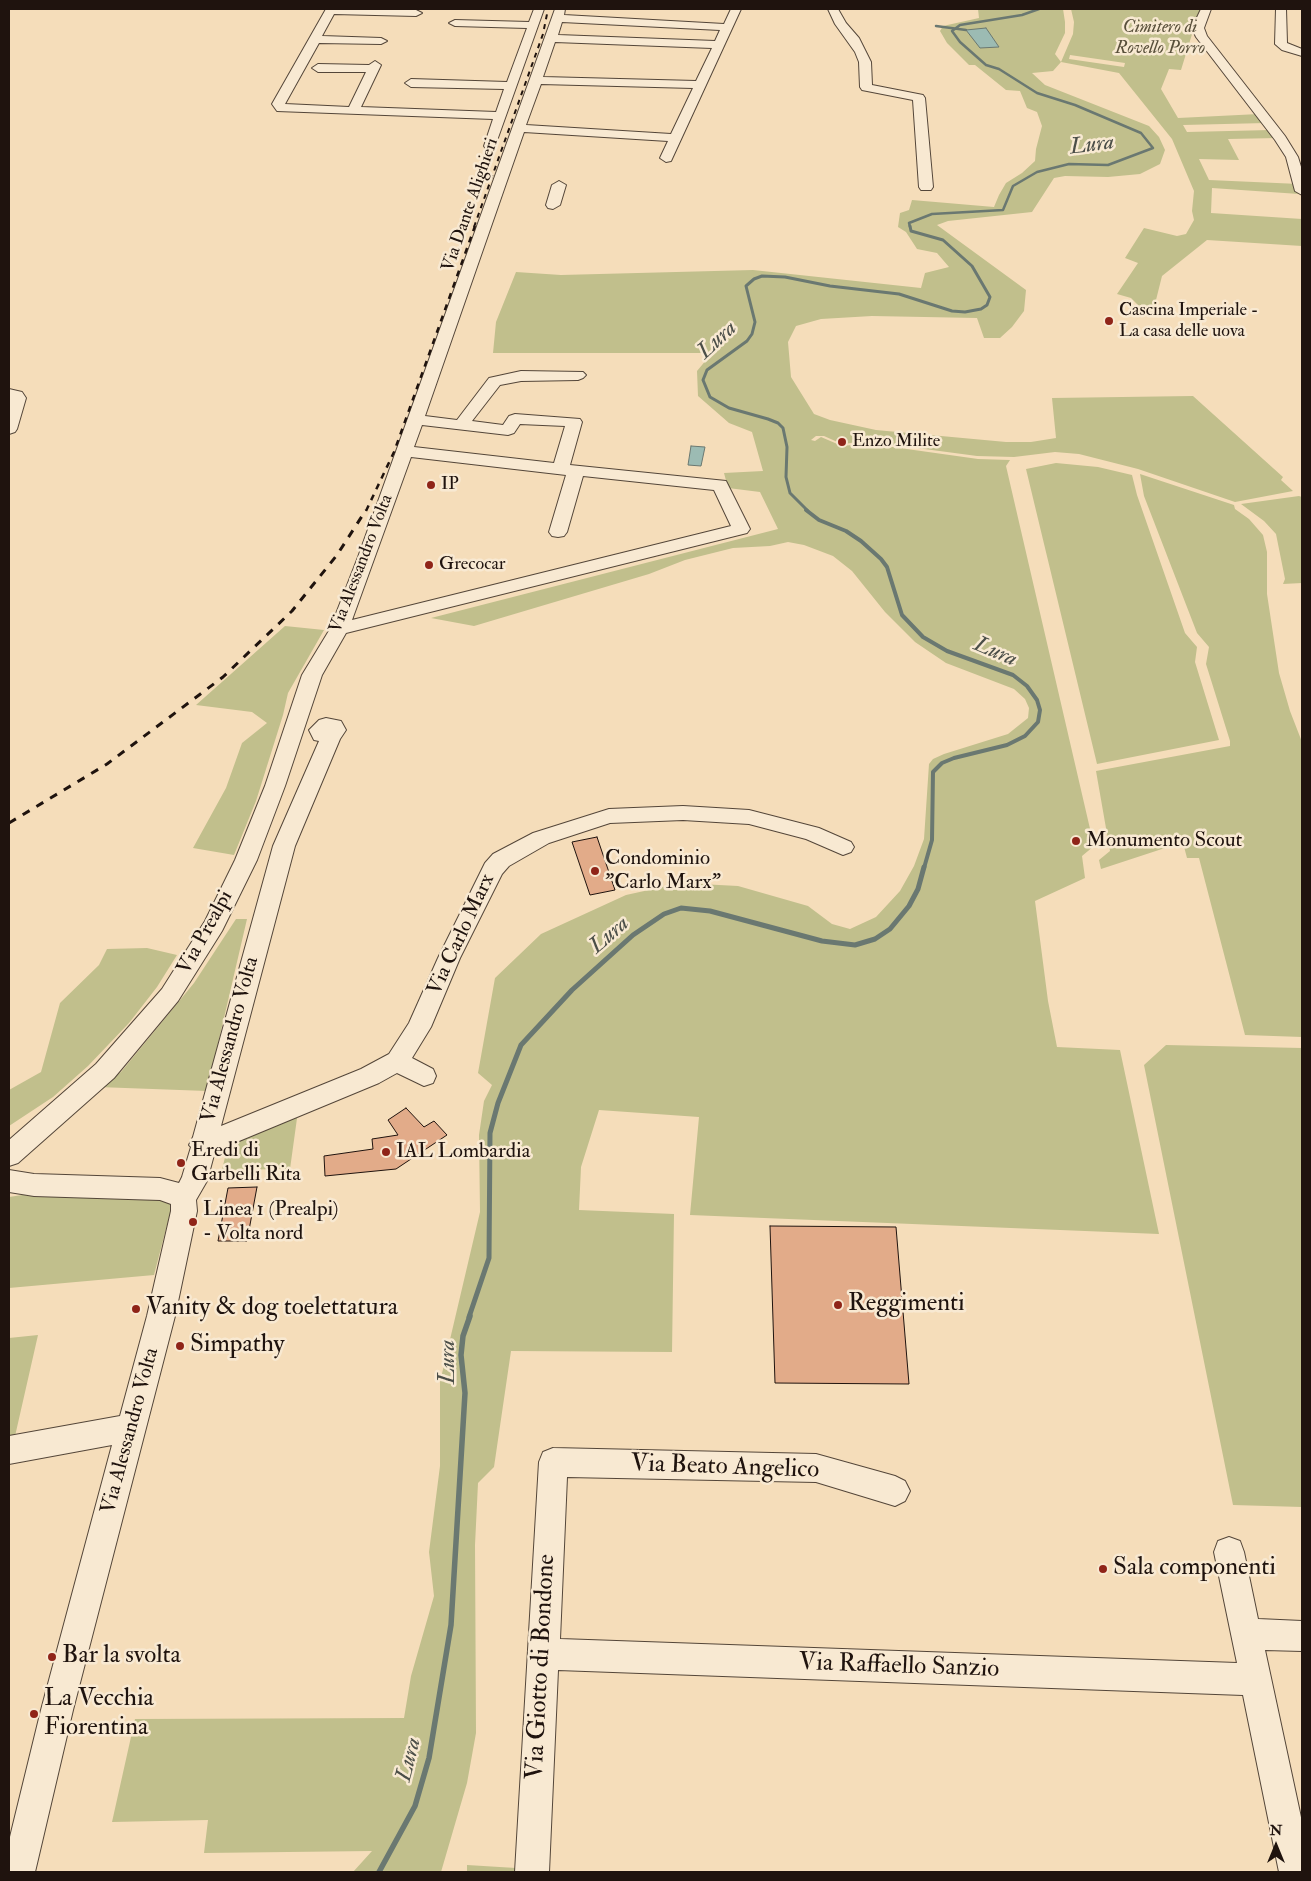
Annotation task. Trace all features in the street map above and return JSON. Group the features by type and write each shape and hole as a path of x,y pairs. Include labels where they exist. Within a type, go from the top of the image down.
{"street":[{"path":"666,158 736,9"},
{"path":"833,9 861,52 865,62 866,87 919,98 926,187"},
{"path":"1206,9 1198,28 1202,37 1281,139 1292,157 1302,191"},
{"path":"1281,9 1281,44 1286,48 1302,53"},
{"path":"416,13 331,10 279,106 287,109 353,111 425,118 501,116"},
{"path":"479,14 536,16"},
{"path":"559,14 726,27"},
{"name":"Via Dante Alighieri","path":"418,417 559,14"},
{"path":"455,23 536,16"},
{"path":"490,146 536,16"},
{"path":"552,38 719,44"},
{"path":"314,39 381,41"},
{"path":"308,51 325,52"},
{"path":"318,68 374,67 353,111"},
{"path":"537,80 700,85"},
{"path":"411,83 511,86"},
{"path":"519,128 675,138"},
{"path":"553,206 559,185"},
{"path":"461,425 495,381 521,376 578,375"},
{"path":"9,394 16,395 18,398 9,429"},
{"path":"418,417 461,425 508,430 515,419 574,422 569,470 558,532"},
{"name":"Via Alessandro Volta","path":"298,710 312,674 339,629 418,417"},
{"path":"339,629 741,529 720,485 666,481 406,451"},
{"name":"Via Prealpi","path":"9,1155 105,1071 170,995 214,926 246,860 275,786 298,710"},
{"name":"Via Alessandro Volta","path":"18,1872 57,1710 132,1428 184,1211 183,1198 194,1181 202,1144 284,846 331,736"},
{"name":"Via Carlo Marx","path":"202,1144 370,1076 396,1060 419,1027 449,958 493,869 501,860 541,838 608,816 683,813 749,817 812,833 843,847"},
{"path":"396,1060 424,1076"},
{"name":"Via Prealpi","path":"9,1135 52,1119"},
{"path":"9,1180 34,1186"},
{"path":"9,1189 34,1186 160,1189 176,1193 183,1198"},
{"path":"9,1450 132,1428"},
{"name":"Via Beato Angelico","path":"553,1462 816,1468 895,1491"},
{"name":"Via Giotto di Bondone","path":"532,1872 553,1462"},
{"path":"1228,1552 1296,1872"},
{"path":"1246,1634 1302,1636"},
{"name":"Via Raffaello Sanzio","path":"543,1654 1256,1680"}],"green space":[{"path":"978,9 1063,9 1065,33 1055,54 1061,62 1053,71 1032,73 1045,85 1149,126 1159,137 1165,150 1160,164 1140,174 1108,177 1065,176 1054,178 1032,212 948,221 937,225 1026,290 1024,311 1012,327 1000,338 984,338 977,318 872,316 821,319 796,326 788,342 791,377 814,414 830,420 876,430 1006,442 1031,442 1056,438 1052,398 1193,396 1283,477 1281,480 1293,491 1235,502 1138,469 1079,454 1055,452 1014,457 977,456 857,440 842,444 824,436 816,436 811,440 815,441 821,437 842,446 852,445 857,442 978,459 1010,460 1006,466 1094,846 1082,856 1085,878 1035,901 1048,1001 1057,1047 1120,1050 1159,1234 690,1215 699,1117 599,1110 581,1167 579,1210 674,1214 672,1352 511,1351 494,1467 478,1483 475,1545 476,1733 467,1783 441,1872 353,1872 372,1851 204,1853 208,1820 112,1822 135,1719 404,1718 411,1676 434,1596 429,1552 440,1466 440,1382 480,1212 479,1135 484,1101 492,1085 478,1073 495,978 541,934 626,895 681,883 738,886 808,906 832,924 850,929 876,917 900,891 914,866 924,839 929,764 933,759 944,754 1008,734 1028,718 1029,708 1025,699 1014,689 946,663 915,642 885,612 852,571 833,556 804,545 788,542 770,546 733,548 685,560 649,574 474,626 431,618 778,529 760,492 728,488 724,473 763,471 752,432 729,423 698,396 697,371 712,353 493,353 496,322 516,272 561,275 753,270 921,288 925,273 949,267 937,253 917,249 906,232 898,227 900,213 909,210 912,200 994,207 1006,183 1022,173 1035,161 1042,126 1037,112 1027,108 1020,91 1006,90 975,65 969,65 947,43 940,31 943,26 979,18"},
{"name":"Cimitero di Rovello Porro","path":"1071,9 1202,9 1181,70 1169,69 1161,89 1178,118 1259,114 1266,123 1183,125 1187,132 1271,130 1278,138 1228,139 1239,160 1199,159 1209,180 1299,184 1300,187 1299,194 1212,188 1211,213 1302,219 1302,246 1207,240 1162,276 1152,316 1144,316 1140,307 1131,298 1117,294 1138,263 1125,258 1144,228 1177,236 1186,234 1194,220 1192,211 1194,191 1172,139 1119,73 1061,62 1073,34 1074,22","holes":["1070,55 1125,63 1124,67 1069,59"]},
{"path":"1056,463 1098,467 1132,475 1137,495 1185,633 1197,647 1195,662 1219,740 1097,764 1026,469"},
{"path":"1140,474 1234,505 1235,509 1249,519 1263,535 1267,552 1267,594 1279,673 1290,711 1302,742 1302,1037 1245,1035 1199,858 1187,858 1182,839 1165,848 1101,869 1099,860 1110,851 1096,771 1230,746 1206,664 1209,647 1197,633 1144,496"},
{"path":"1302,497 1302,583 1283,584 1285,579 1276,534 1264,521 1241,504"},
{"path":"285,626 324,630 288,693 256,801 234,855 193,848 226,788 242,743 267,723 252,712 196,705"},
{"path":"236,919 247,919 207,1091 98,1087 121,1072 194,983"},
{"path":"147,948 177,955 157,987 129,1023 88,1066 53,1097 9,1126 9,1090 41,1072 60,1003 99,965 107,949"},
{"path":"1166,1045 1302,1048 1302,1507 1233,1505 1144,1065"},
{"path":"298,1111 290,1169 222,1170 229,1140"},
{"path":"29,1194 165,1197 173,1202 154,1275 9,1288 9,1197"},
{"path":"38,1335 13,1445 9,1446 9,1338"},
{"path":"467,1865 516,1868 516,1872 467,1872"}],"water":[{"path":"986,28 999,47 980,48 966,30"},
{"path":"691,446 705,447 701,466 688,465"}],"building":[{"name":"Condominio \"Carlo Marx\"","path":"597,837 615,890 590,895 572,842"},
{"path":"406,1108 424,1127 434,1121 447,1135 396,1169 325,1176 324,1156 373,1149 372,1139 398,1135 388,1120"},
{"path":"257,1187 247,1241 218,1241 228,1188"},
{"name":"Reggimenti","path":"770,1226 896,1227 909,1384 775,1383"}],"waterway":[{"name":"Lura","path":"955,29 960,25 1022,15 1039,9"},
{"path":"936,26 955,29"},
{"name":"Lura","path":"910,227 909,223 932,214 1003,210 1013,186 1037,172 1069,164 1108,165 1153,148 1141,133 1075,105 1037,93 999,69 986,65 960,42 952,31 955,29"},
{"name":"Lura","path":"955,29 966,30"},
{"name":"Lura","path":"808,511 790,493 786,477 787,447 783,428 778,423 768,419 729,408 710,397 703,380 707,370 747,341 752,334 755,322 746,286 754,279 762,276 785,277 830,286 899,294 952,311 965,312 981,309 987,305 990,297 972,266 943,240 911,231 910,226"},
{"name":"Lura","path":"806,510 819,520 846,531 861,541 881,559 887,567 902,615 923,637 947,651 1013,675 1027,686 1037,700 1040,710 1038,722 1025,736 1007,745 954,758 942,763 933,772 932,840 924,868"},
{"name":"Lura","path":"469,1317 489,1258 490,1133 498,1103 521,1045 572,990 633,935 664,914 681,908 710,911 822,941 855,945 875,939 890,929 909,906 918,889 924,867"},
{"name":"Lura","path":"379,1872 415,1806 429,1758 451,1625 465,1393 461,1355 463,1336 470,1316"}],"railway":[{"path":"474,227 543,34 548,9"},
{"path":"366,511 394,452 475,226"},
{"path":"9,823 107,764 223,677 292,611 337,555 366,510"}],"place":[{"name":"Cascina Imperiale - La casa delle uova","path":"1109,321"},
{"name":"Enzo Milite","path":"842,442"},
{"name":"IP","path":"431,485"},
{"name":"Grecocar","path":"429,565"},
{"name":"Monumento Scout","path":"1076,841"},
{"name":"Condominio \"Carlo Marx\"","path":"595,871"},
{"name":"IAL Lombardia","path":"386,1152"},
{"name":"Eredi di Garbelli Rita","path":"181,1163"},
{"name":"Linea 1 (Prealpi) - Volta nord","path":"193,1222"},
{"name":"Reggimenti","path":"838,1305"},
{"name":"Vanity & dog toelettatura","path":"136,1309"},
{"name":"Simpathy","path":"180,1346"},
{"name":"Sala componenti","path":"1103,1569"},
{"name":"Bar la svolta","path":"52,1657"},
{"name":"La Vecchia Fiorentina","path":"34,1714"}]}
